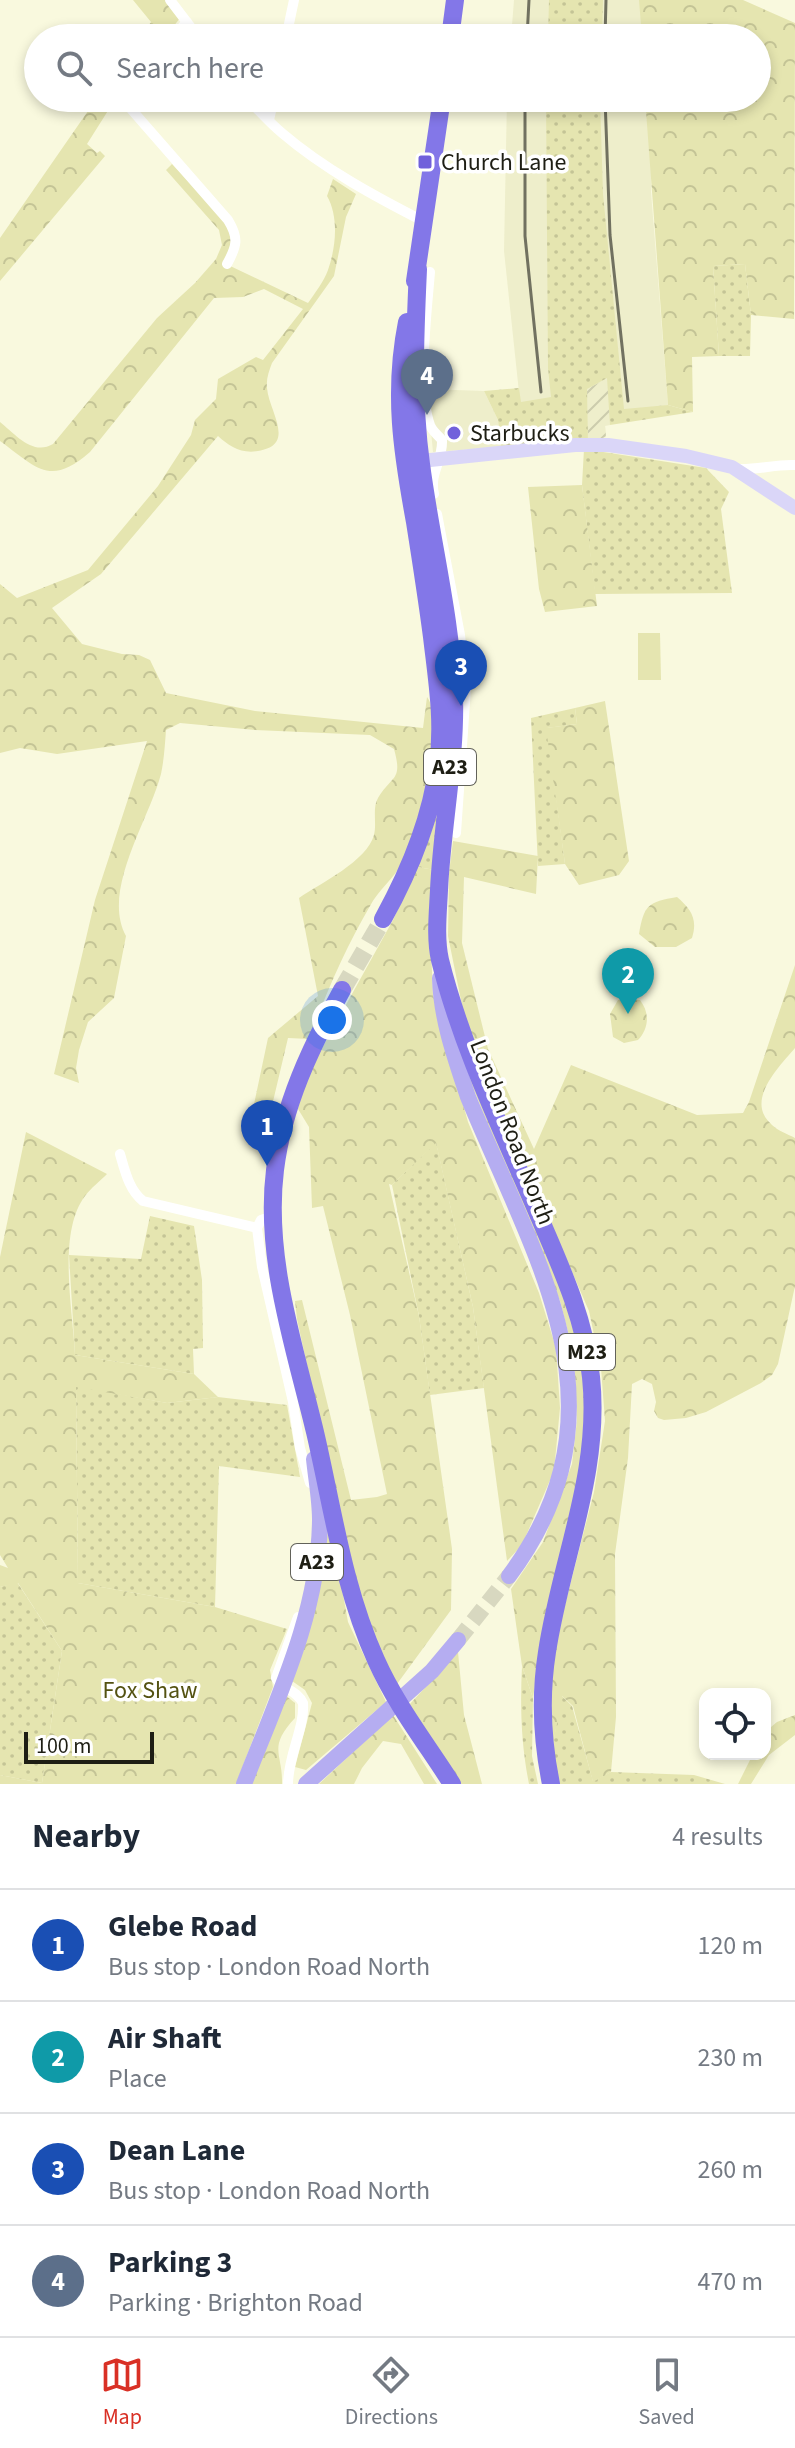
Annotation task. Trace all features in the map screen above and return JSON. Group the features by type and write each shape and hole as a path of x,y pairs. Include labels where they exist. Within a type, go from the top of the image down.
{"highway":[{"path":"452,24 455,0"},
{"name":"A23","path":"412,462 420,384 425,222 440,112"},
{"name":"A23","path":"383,919 424,826 435,785 440,743 440,700 412,462 399,418 400,355 424,270"},
{"name":"London Road North","path":"412,462 429,491 454,698 439,877 439,953"},
{"name":"M23","path":"439,953 449,995 474,1068 567,1284 582,1328 591,1373 593,1419 590,1465 551,1630 544,1676 544,1745 551,1784"},
{"name":"A23","path":"315,1433 282,1289 273,1216 274,1173 290,1103 342,990"},
{"path":"315,1433 353,1603 377,1663 398,1702 452,1784"}],"main road":[{"name":"London Road North","path":"439,953 440,991 456,1063 472,1109 550,1291 562,1333 568,1375 568,1428 558,1479 534,1540 509,1576"},
{"name":"A23","path":"244,1784 301,1636 315,1577 320,1516 313,1454 315,1433"},
{"path":"310,1780 432,1671 458,1640"}],"street":[{"path":"170,0 187,22"},
{"path":"289,24 294,0"},
{"path":"134,112 236,233 237,246 227,264"},
{"path":"261,112 308,153 389,204 425,222"},
{"path":"269,120 271,112"},
{"path":"420,384 430,429 442,440 442,459 429,491"},
{"path":"412,462 575,445 608,445 686,456 737,469 763,470 780,464 795,465"},
{"path":"737,469 795,508"},
{"name":"London Road North","path":"429,491 460,635 466,688 456,833"},
{"path":"120,1154 133,1190 143,1201 257,1228"},
{"path":"273,1216 261,1220 257,1228 267,1292 310,1482 313,1518 303,1595 277,1673 278,1682 295,1692 303,1703 288,1769 288,1784"},
{"path":"288,1769 310,1780"}],"shaded area":[{"path":"514,0 652,0 652,24 512,24"},
{"path":"507,112 652,112 651,192 668,405 605,425 606,437 523,430 504,251"},
{"path":"608,378 610,425 605,426 606,437 588,442 587,389"},
{"path":"427,389 484,391 498,420 501,447 433,452"}],"green space":[{"path":"133,0 166,0 181,17 175,24 150,24"},
{"path":"549,0 603,0 602,24 548,24"},
{"path":"639,0 743,0 795,23 794,319 751,315 745,264 713,266 719,356 692,357 693,412 668,405 646,112 771,112 771,24 641,24"},
{"path":"87,112 107,112 87,144 105,156 0,281 0,238"},
{"path":"546,112 600,112 603,194 624,409 668,405 693,412 610,425 607,378 587,389 588,442 501,447 498,420 484,391 519,388 521,402 551,397 548,368"},
{"path":"172,164 229,231 232,242 226,264 308,303 326,274 333,252 335,223 327,196 333,179 356,194 346,217 334,276 272,363 267,378 278,426 276,442 270,448 246,451 231,446 218,436 101,574 52,608 82,644 150,660 166,693 255,711 423,728 427,697 434,730 428,778 408,847 399,868 373,900 352,938 309,1039 288,1038 262,1148 246,1142 268,1038 318,996 299,898 342,871 370,845 375,830 376,802 397,773 394,749 370,735 180,723 166,730 161,774 123,877 119,898 120,918 126,936 114,998 88,1022 76,1068 79,1083 54,1074 95,900 147,741 57,754 20,748 0,753 0,584 17,598 88,570 158,486 191,435 195,420 216,399 218,379 256,357 263,360 303,309 264,289 243,297 214,298 90,452 64,469 44,470 34,466 0,441 0,422 32,446 53,444 157,318 216,259 222,245 219,230 166,170"},
{"path":"745,264 751,315 750,356 719,356 713,266"},
{"path":"584,449 706,468 729,492 721,509 732,593 595,594 582,485"},
{"path":"582,485 597,606 545,612 539,589 528,487"},
{"path":"638,633 660,633 661,680 638,680"},
{"path":"605,701 629,861 619,875 579,885 565,864 546,728 577,724 575,708"},
{"path":"575,708 577,724 547,728 565,864 538,866 531,718"},
{"path":"442,780 435,870 417,867"},
{"path":"453,841 538,856 536,894 464,877 462,943 488,1049 534,1149 571,1065 697,1115 743,1113 795,965 795,1048 773,1074 763,1095 762,1106 764,1116 772,1125 795,1138 795,1286 778,1364 772,1375 761,1383 706,1412 686,1418 658,1418 654,1411 656,1402 652,1384 642,1379 632,1384 628,1458 615,1554 616,1717 611,1772 593,1782 573,1706 562,1696 553,1745 550,1695 556,1640 594,1492 605,1421 601,1368 589,1311 464,1015 448,936"},
{"path":"417,867 435,870 430,925 433,995 468,1122 539,1293 556,1348 560,1408 554,1471 522,1545 507,1561 473,1307 436,1143 392,1185 389,1184 419,1316 452,1549 451,1610 397,1684 383,1659 352,1574 297,1319 295,1301 302,1300 351,1500 387,1494 350,1315 323,1206 312,1208 309,1127 298,1109 301,1086 393,920"},
{"path":"677,897 692,915 692,938 676,947 655,947 639,934 643,917 654,903"},
{"path":"618,1000 640,1000 643,1005 647,1020 638,1040 624,1043 613,1037 610,1014"},
{"path":"469,1073 570,1309 584,1372 586,1434 573,1512 544,1621 533,1698 522,1666 511,1589 543,1542 572,1464 577,1420 574,1355 560,1301"},
{"name":"Fox Shaw","path":"26,1132 107,1174 85,1196 71,1230 69,1273 75,1355 194,1374 218,1397 167,1403 76,1387 78,1583 215,1607 287,1629 270,1670 273,1687 236,1784 0,1784 0,1775 42,1783 62,1651 18,1583 0,1587 0,1565 8,1568 0,1555 0,1257"},
{"path":"436,1142 473,1307 484,1388 430,1395 419,1316 392,1185"},
{"path":"150,1216 194,1226 202,1280 203,1348 193,1349 194,1374 75,1355 69,1255 141,1259"},
{"path":"76,1386 167,1403 218,1397 287,1405 300,1477 219,1466 215,1607 78,1583"},
{"path":"329,1518 348,1622 386,1702 306,1770 295,1767 312,1703 305,1690 292,1681 316,1601"},
{"path":"17,1582 62,1651 42,1783 0,1775 0,1587"},
{"path":"458,1652 464,1715 482,1784 458,1784 409,1705"},
{"path":"522,1666 533,1698 532,1756 538,1784 529,1784 524,1754"},
{"path":"285,1695 295,1703 295,1718 286,1728 279,1744 282,1784 249,1784"},
{"path":"561,1695 572,1706 593,1781 611,1772 694,1775 725,1784 558,1784 553,1745"},
{"path":"393,1715 437,1784 424,1784 401,1744 383,1741 354,1784 319,1784"},
{"path":"795,1715 795,1735 771,1753 771,1727"},
{"path":"750,1760 766,1760 751,1784 738,1784"}],"tunnel":[{"path":"342,990 383,919"},
{"path":"458,1640 509,1576"}],"railway":[{"path":"528,24 529,0"},
{"path":"605,24 606,0"},
{"path":"525,112 525,236 541,392"},
{"path":"606,112 610,235 628,401"}],"place":[{"name":"Church Lane","path":"425,162"},
{"name":"Parking 3","path":"427,415"},
{"name":"Starbucks","path":"454,433"},
{"name":"Dean Lane","path":"461,706"},
{"name":"Air Shaft","path":"628,1014"},
{"name":"Glebe Road","path":"267,1166"}]}
